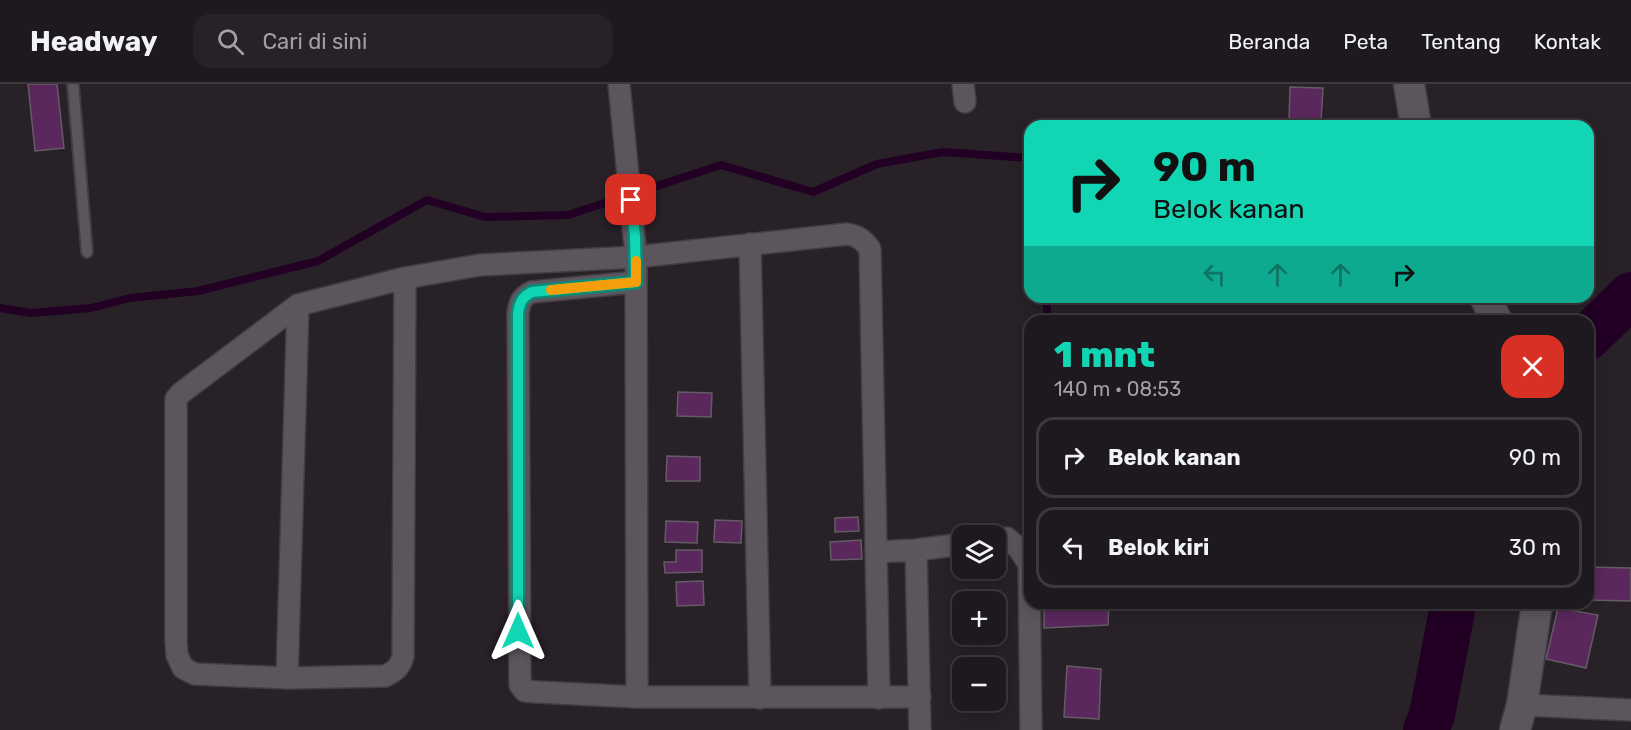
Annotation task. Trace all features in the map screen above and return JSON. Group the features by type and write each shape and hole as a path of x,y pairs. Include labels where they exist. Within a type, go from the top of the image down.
{"street":[{"path":"619,84 636,247 637,697"},
{"path":"1409,84 1415,120"},
{"path":"405,278 403,656 401,665 385,676 287,678 195,674 183,668 176,640 176,399 298,305 405,278 480,265 636,247 750,244 848,234 857,236 870,249 879,698"},
{"path":"750,244 760,698"},
{"path":"636,282 532,292 524,296 520,302 518,313 520,685 525,691 637,697 920,697"},
{"path":"287,678 298,305"},
{"path":"1006,538 1024,556"},
{"path":"876,552 952,545"},
{"path":"916,550 920,730"},
{"path":"1030,609 1031,730"},
{"path":"1536,609 1519,718 1631,710"}],"lane":[{"path":"73,84 87,252"}],"building":[{"path":"28,84 57,84 64,148 35,151"},
{"path":"1290,87 1323,88 1321,120 1289,119"},
{"path":"678,392 712,393 711,417 677,416"},
{"path":"667,456 700,457 700,481 666,481"},
{"path":"858,517 859,531 835,532 835,518"},
{"path":"715,520 742,521 741,543 714,542"},
{"path":"666,521 698,522 697,543 665,542"},
{"path":"861,540 862,559 831,560 830,542"},
{"path":"676,550 702,550 702,572 665,573 664,562 676,562"},
{"path":"1594,567 1631,568 1631,601 1594,600"},
{"path":"703,581 704,605 677,606 676,582"},
{"path":"1044,609 1109,609 1108,625 1044,628"},
{"path":"1558,609 1598,615 1586,668 1546,659"},
{"path":"1067,666 1101,669 1099,719 1064,717"}],"waterway":[{"path":"0,308 31,313 91,308 130,298 198,291 318,261 427,200 485,217 568,215 721,165 813,192 877,164 943,152 1024,158"},
{"path":"1594,331 1631,295"},
{"path":"1046,303 1048,315"},
{"path":"1426,730 1432,715 1452,609"}],"slow traffic":[{"path":"551,290 636,282 636,261"}],"route":[{"path":"518,631 518,313 520,302 524,296 532,292 636,282 635,236 631,200"}]}
